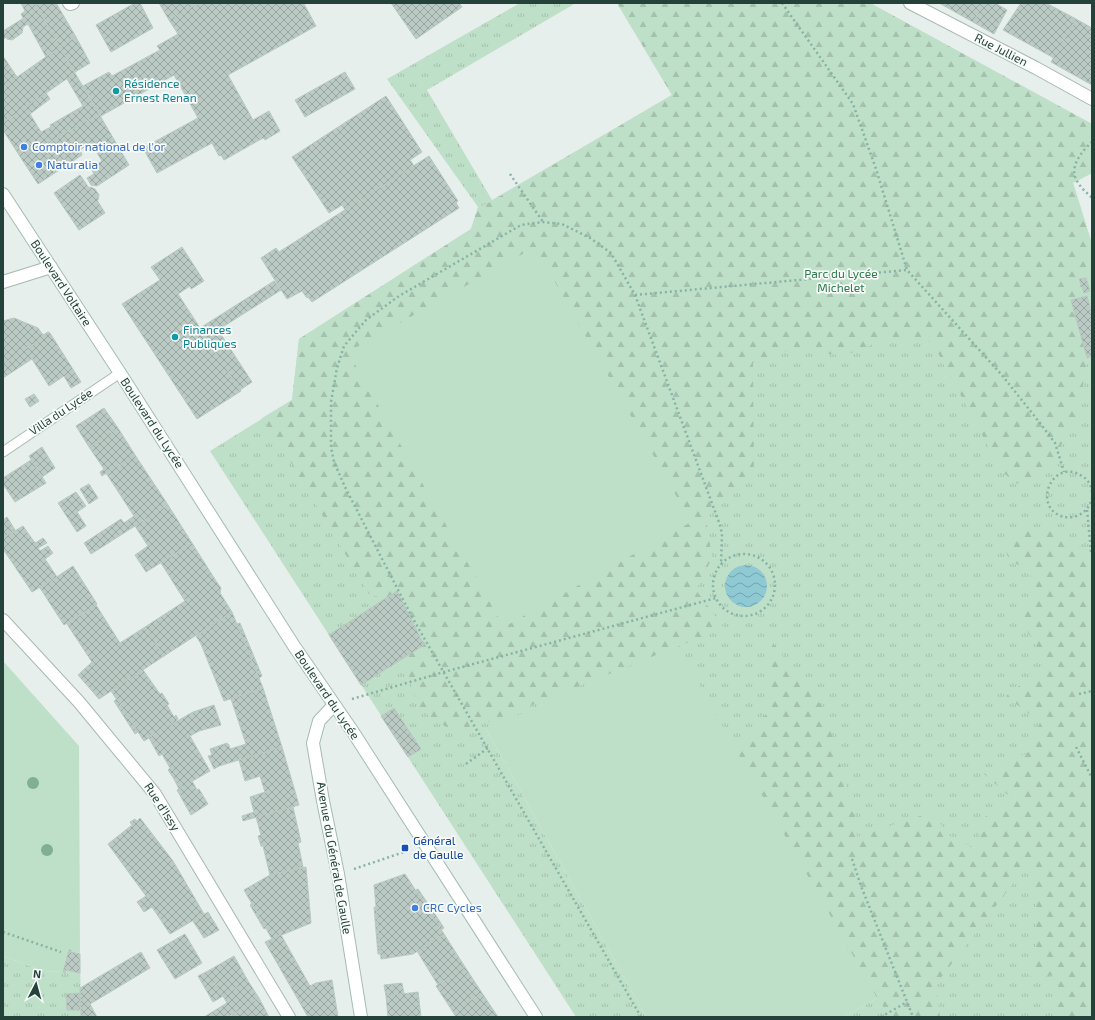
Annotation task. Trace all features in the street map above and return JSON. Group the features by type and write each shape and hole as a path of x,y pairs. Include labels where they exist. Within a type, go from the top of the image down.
{"main road":[{"path":"69,3 73,3"},
{"name":"Rue Jullien","path":"910,3 1036,68 1092,99"},
{"name":"Boulevard Voltaire","path":"3,194 120,373"},
{"path":"3,282 50,267"},
{"name":"Boulevard du Lycée","path":"120,373 294,646 425,844 536,1017"},
{"name":"Rue d'Issy","path":"3,620 79,702 155,794 289,1017"},
{"name":"Avenue du Général de Gaulle","path":"334,705 319,721 313,743 323,802 338,874 361,1017"}],"lane":[{"name":"Villa du Lycée","path":"3,452 120,373"}],"path":[{"path":"782,3 853,104 876,169 907,270 1001,374 1040,423 1055,443 1064,472"},
{"path":"1092,142 1076,160 1074,175 1077,181 1092,198"},
{"path":"510,174 543,222"},
{"path":"641,1017 444,672 380,556 345,487 334,462 331,447 331,402 336,368 344,346 366,320 399,296 521,226 543,222 562,224 590,238 611,253 635,295 720,525 722,534 721,565"},
{"path":"635,295 907,270"},
{"path":"1092,490 1089,483 1078,473 1064,472 1057,475 1051,481 1047,495 1048,502 1052,509 1065,517 1073,517 1087,510 1091,504 1092,498"},
{"path":"1087,510 1091,552"},
{"path":"738,555 748,555 765,563 771,571 775,590 772,600 766,608 757,613 748,616 738,616 721,606 716,598 713,590 713,581 716,572 728,559 738,555"},
{"path":"334,705 444,672 716,598"},
{"path":"1078,694 1092,691"},
{"path":"1076,747 1092,778"},
{"path":"466,764 488,748"},
{"path":"338,874 425,844"},
{"path":"852,858 861,886 913,1017"},
{"path":"3,932 60,952"},
{"path":"881,1017 907,1002"}],"green space":[{"name":"Parc du Lycée Michelet","path":"520,3 576,3 427,90 492,200 672,95 617,3 870,3 1092,124 1092,173 1073,183 1092,244 1092,1017 844,1017 877,998 486,729 646,1017 576,1017 210,451 292,400 299,339 471,229 478,207 387,79"},
{"path":"617,3 870,3 1092,124 1092,173 1073,183 1092,244 1092,343 1074,424 1042,477 1033,481 1018,484 1002,472 932,342 886,339 844,356 794,349 753,363 754,474 705,511 712,558 696,590 724,628 489,722 452,731 418,708 386,599 369,594 293,466 262,418 292,400 299,339 471,229 478,208 672,95"},
{"path":"535,247 691,522 504,627 348,352"},
{"path":"1052,528 1073,543 1092,552 1092,1017 1057,1017 1058,974 1030,980 1037,934 1032,858 936,984 940,1017 891,1017 877,998 738,753 769,710 768,637 825,710 853,810 857,837 932,812 948,835 978,850 981,819 1015,801 984,774 1029,752 1040,722 1006,696 1042,668 1037,646 1018,618 1036,598 1029,570 1009,560 1005,548 1019,530"},
{"path":"677,646 877,998 844,1017 646,1017 486,729"},
{"path":"3,661 79,746 80,953 71,952 71,949 68,948 63,972 44,971 3,956"},
{"path":"68,948 71,949 71,952 80,953 81,1017 3,1017 3,956 44,971 63,972"}],"water":[{"path":"742,565 750,565 761,571 767,582 767,590 761,601 750,607 742,607 731,601 725,590 725,582 731,571"}],"building":[{"path":"21,3 35,3 38,9 23,18 21,14 25,11"},
{"path":"35,3 56,3 76,37 60,47"},
{"path":"135,3 140,3 153,28 111,52 96,25"},
{"path":"159,3 199,3 169,20"},
{"name":"Résidence Ernest Renan","path":"199,3 306,3 304,4 316,26 228,75 253,120 269,111 280,131 265,140 263,138 224,160 221,155 219,156 212,143 157,173 143,148 198,118 174,75 101,116 83,86 109,72 112,76 160,50 157,46 178,34 169,20"},
{"path":"391,3 459,3 462,7 416,39"},
{"path":"939,3 950,3 948,8"},
{"path":"950,3 984,3 973,22 948,8"},
{"path":"984,3 995,3 1007,10 994,34 973,22"},
{"path":"1021,3 1046,3 1076,19 1054,58 1003,30"},
{"path":"38,9 60,47 46,57 28,24 23,27 22,33 12,40 7,39 7,37 3,39 3,31"},
{"path":"1076,19 1092,28 1092,85 1051,62"},
{"path":"76,37 90,63 75,72 60,47"},
{"path":"60,47 75,73 3,123 3,87"},
{"path":"3,56 17,77 3,87"},
{"path":"345,72 355,89 305,117 295,100"},
{"path":"75,73 99,114 21,158 3,130 3,123 46,93 50,99 30,114 41,132 51,127 50,125 83,106 67,79"},
{"path":"386,96 422,152 410,160 414,166 345,210 342,205 329,213 292,157"},
{"path":"99,114 129,165 97,186 91,185 87,178 94,174 91,168 102,161 91,143 80,150 82,155 38,184 21,158"},
{"path":"429,156 458,201 456,203 459,208 312,302 302,291 287,299 261,258 276,248 279,252"},
{"path":"80,175 89,188 95,189 99,195 97,200 105,213 79,230 54,193"},
{"name":"Finances Publiques","path":"182,247 204,281 191,289 190,286 178,294 241,391 197,419 122,304 160,280 151,267"},
{"path":"1086,278 1090,291 1084,293 1079,279"},
{"path":"274,281 281,290 218,330 252,382 240,390 200,328"},
{"path":"1087,296 1092,315 1092,356 1087,358 1071,300"},
{"path":"14,318 38,328 43,335 48,332 50,333 3,364 3,321"},
{"path":"50,333 81,382 71,388 64,376 49,386 32,359 3,378 3,364"},
{"path":"34,394 39,401 30,407 25,399"},
{"path":"104,408 118,428 89,447 76,426"},
{"path":"118,428 135,455 102,476 100,472 104,469 89,447"},
{"path":"42,447 55,468 42,477 29,456"},
{"path":"135,455 168,505 91,554 84,543 121,519 124,523 134,516 106,473"},
{"path":"31,460 46,483 15,502 3,484 3,478"},
{"path":"89,484 98,498 89,504 80,489"},
{"path":"76,492 86,506 77,512 86,526 77,532 58,503"},
{"path":"168,505 192,543 146,572 135,555 148,546 135,526"},
{"path":"7,517 15,530 3,538 3,520"},
{"path":"23,526 35,543 43,538 47,543 38,548 40,551 48,546 53,553 45,559 57,577 32,592 3,549 3,538"},
{"path":"192,543 221,588 220,593 232,612 164,656 145,627 185,601 161,563"},
{"path":"73,566 97,604 64,625 40,588"},
{"path":"397,591 424,645 361,685 329,635"},
{"path":"96,605 120,643 145,627 164,656 99,699 78,675 92,662 67,624"},
{"path":"232,612 263,688 224,701 201,644 196,636"},
{"path":"240,623 262,676 259,678 237,624"},
{"path":"143,670 160,694 162,693 169,704 167,705 174,717 176,715 178,719 144,741 111,691"},
{"path":"263,688 282,747 219,766 214,769 208,756 212,755 210,749 227,743 230,749 246,744 231,699"},
{"path":"117,699 138,732 135,734 114,701"},
{"path":"214,705 221,725 199,731 190,736 210,771 182,787 177,778 174,779 168,770 170,768 162,754 159,756 154,747 157,745 151,736 193,712"},
{"path":"394,708 421,749 408,757 381,716"},
{"path":"151,736 157,745 154,747 149,738"},
{"path":"282,747 299,805 243,821 242,816 254,812 250,797 265,792 260,776 245,781 239,760"},
{"path":"177,778 182,787 179,789 174,779"},
{"path":"192,781 208,804 191,815 177,790"},
{"path":"293,807 301,842 298,843 303,867 270,875 263,846 261,846 258,836 261,835 256,817"},
{"path":"140,818 173,861 204,914 170,934 152,907 144,912 137,902 146,896 108,844 132,825 130,822 135,819 137,821"},
{"path":"306,867 311,923 272,939 244,890 270,875"},
{"path":"405,874 444,934 413,954 381,959 374,885"},
{"path":"418,889 431,908 429,910 416,890"},
{"path":"252,904 266,928 264,929 250,905"},
{"path":"374,907 376,907 378,930 376,931"},
{"path":"431,908 444,928 441,930 429,910"},
{"path":"208,912 219,930 204,938 193,921"},
{"path":"378,930 380,954 378,954 376,931"},
{"path":"185,934 202,963 175,979 157,950"},
{"path":"444,934 465,967 438,985 417,951"},
{"path":"281,935 310,986 316,983 332,980 338,1017 308,1017 265,942"},
{"path":"69,949 71,952 80,954 80,973 66,970 65,973 63,972"},
{"path":"141,952 150,968 90,1004 97,1017 81,1017 80,988"},
{"path":"234,956 248,981 223,996 208,971"},
{"path":"465,967 482,993 453,1012 436,986"},
{"path":"208,971 223,996 213,1002 198,976"},
{"path":"248,981 259,998 228,1017 204,1017 227,1003 223,996"},
{"path":"402,983 404,994 386,996 384,985"},
{"path":"418,992 421,1017 388,1017 386,996"},
{"path":"80,993 80,1010 67,1010 66,994"},
{"path":"482,993 498,1017 456,1017 453,1012"},
{"path":"259,998 269,1017 233,1017 232,1015"}],"place":[{"name":"Résidence Ernest Renan","path":"116,91"},
{"name":"Comptoir national de l'or","path":"24,147"},
{"name":"Naturalia","path":"39,165"},
{"name":"Finances Publiques","path":"175,337"},
{"name":"Général de Gaulle","path":"405,848"},
{"name":"CRC Cycles","path":"415,908"}]}
